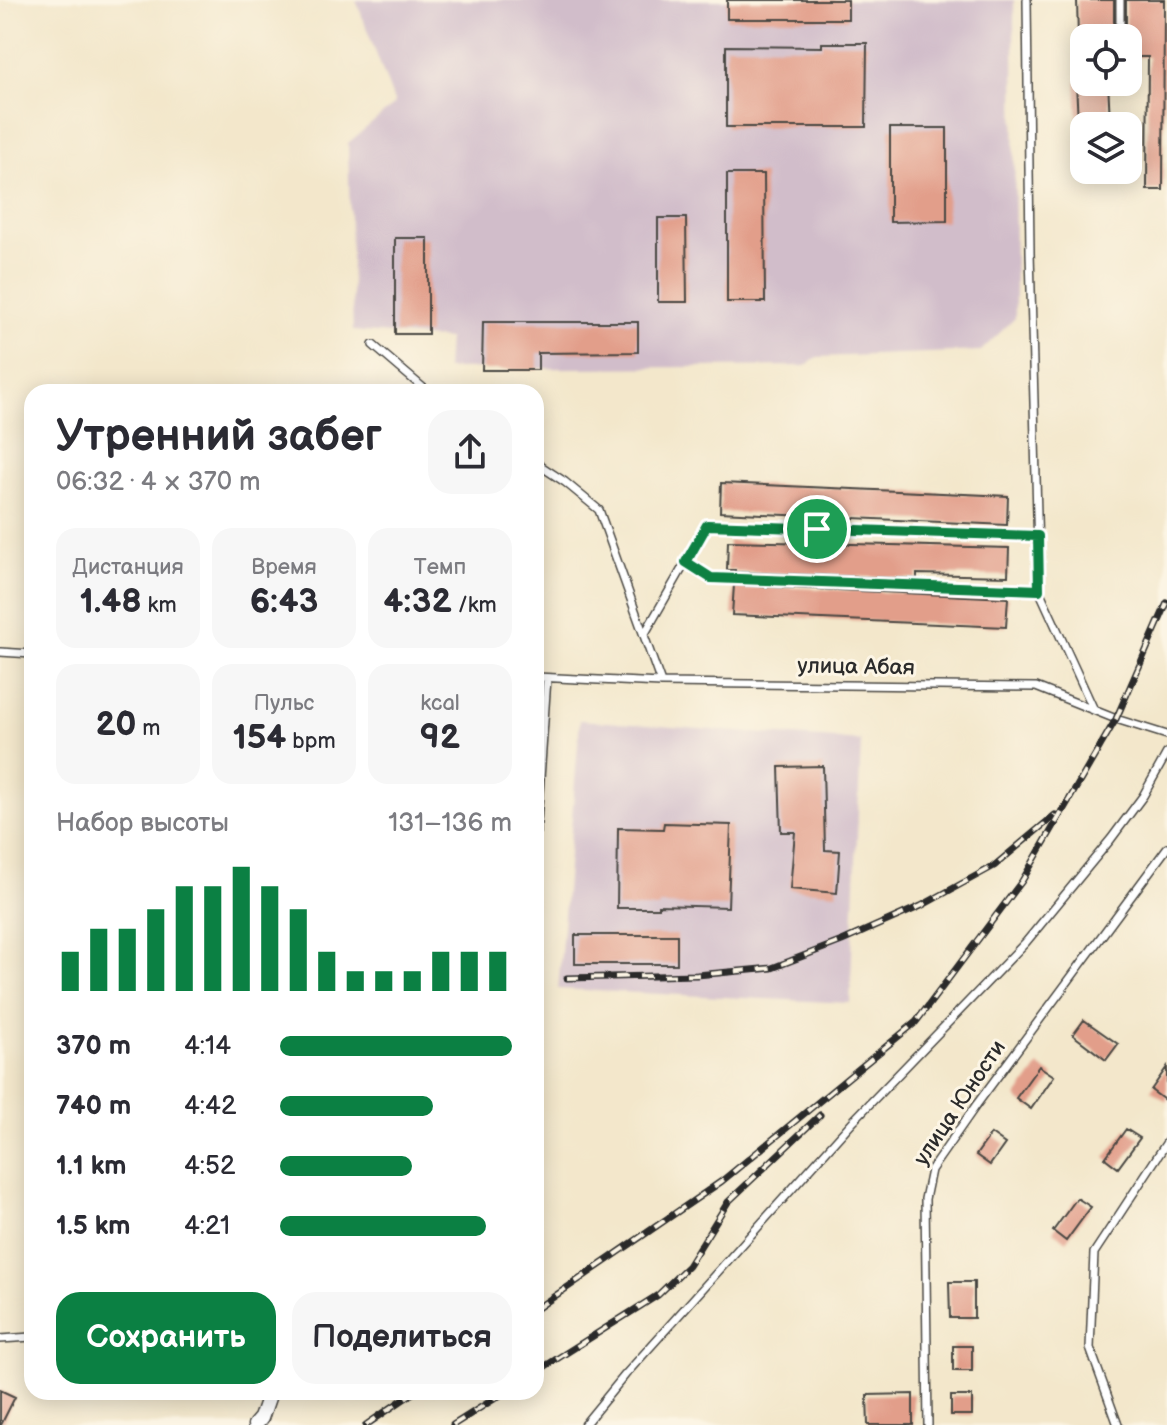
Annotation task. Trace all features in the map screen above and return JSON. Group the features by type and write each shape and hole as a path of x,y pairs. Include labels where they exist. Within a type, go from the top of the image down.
{"street":[{"path":"255,1425 267,1400"}],"lane":[{"path":"1027,0 1039,590 1094,710"},
{"path":"1120,0 1120,24"},
{"path":"373,345 419,384"},
{"path":"544,468 599,510 661,683"},
{"path":"644,635 707,525 1038,536"},
{"path":"686,562 711,578 1039,590"},
{"path":"0,652 24,654"},
{"name":"улица Абая","path":"544,678 661,683 1036,687 1167,735"},
{"path":"544,721 547,678"},
{"path":"584,1425 625,1375 854,1120 1026,942 1111,839 1143,796 1167,753"},
{"name":"улица Юности","path":"928,1425 925,1199 931,1170 1167,848"},
{"path":"1118,1425 1090,1348 1094,1253 1167,1142"},
{"path":"0,1339 24,1338"}],"shaded area":[{"path":"356,0 1014,0 1015,318 981,351 818,357 805,366 446,369 448,339 353,331 348,143 395,104"},
{"path":"580,720 861,741 850,1003 558,989"}],"building":[{"path":"727,0 848,0 848,19 727,19"},
{"path":"1077,0 1114,0 1114,24 1078,24"},
{"path":"1126,0 1164,0 1163,190 1147,190 1148,57 1142,57 1142,24 1126,24"},
{"path":"822,43 867,43 866,127 726,127 726,46 822,47"},
{"path":"1077,96 1109,96 1110,112 1078,112"},
{"path":"890,128 947,128 947,221 890,222"},
{"path":"727,174 764,174 765,302 727,302"},
{"path":"658,218 686,218 687,302 658,302"},
{"path":"395,238 428,238 428,334 395,334"},
{"path":"483,322 638,322 638,352 538,353 538,370 482,370"},
{"path":"721,483 1008,496 1007,525 720,512"},
{"path":"728,541 1009,548 1008,576 917,574 917,579 735,572 727,570"},
{"path":"734,585 1008,598 1006,627 732,615"},
{"path":"823,766 825,850 840,851 837,893 790,889 795,832 781,832 779,767"},
{"path":"664,823 731,825 728,907 659,905 659,908 617,908 618,828 663,829"},
{"path":"575,935 677,935 677,964 575,964"},
{"path":"1084,1020 1118,1044 1106,1060 1073,1035"},
{"path":"1039,1066 1054,1076 1031,1109 1016,1098"},
{"path":"1167,1067 1167,1102 1151,1090"},
{"path":"1126,1129 1140,1138 1118,1168 1105,1158"},
{"path":"991,1134 1005,1144 990,1165 976,1155"},
{"path":"1077,1198 1091,1207 1066,1241 1053,1231"},
{"path":"949,1282 974,1282 974,1318 950,1318"},
{"path":"953,1346 972,1346 972,1371 953,1371"},
{"path":"0,1390 15,1397 1,1425 0,1425"},
{"path":"913,1394 913,1425 868,1425 867,1395"},
{"path":"951,1396 972,1396 972,1415 951,1415"}],"railway":[{"path":"544,1303 722,1181 916,1022 1022,881 1116,719 1167,603"},
{"path":"567,978 697,975 772,968 921,906 994,866 1055,815"},
{"path":"544,1367 658,1295 688,1266 728,1202 820,1115"},
{"path":"366,1425 402,1400"},
{"path":"453,1425 492,1400"}],"route":[{"path":"707,525 817,529 1038,536 1039,590 711,578 686,562 707,525"}]}
